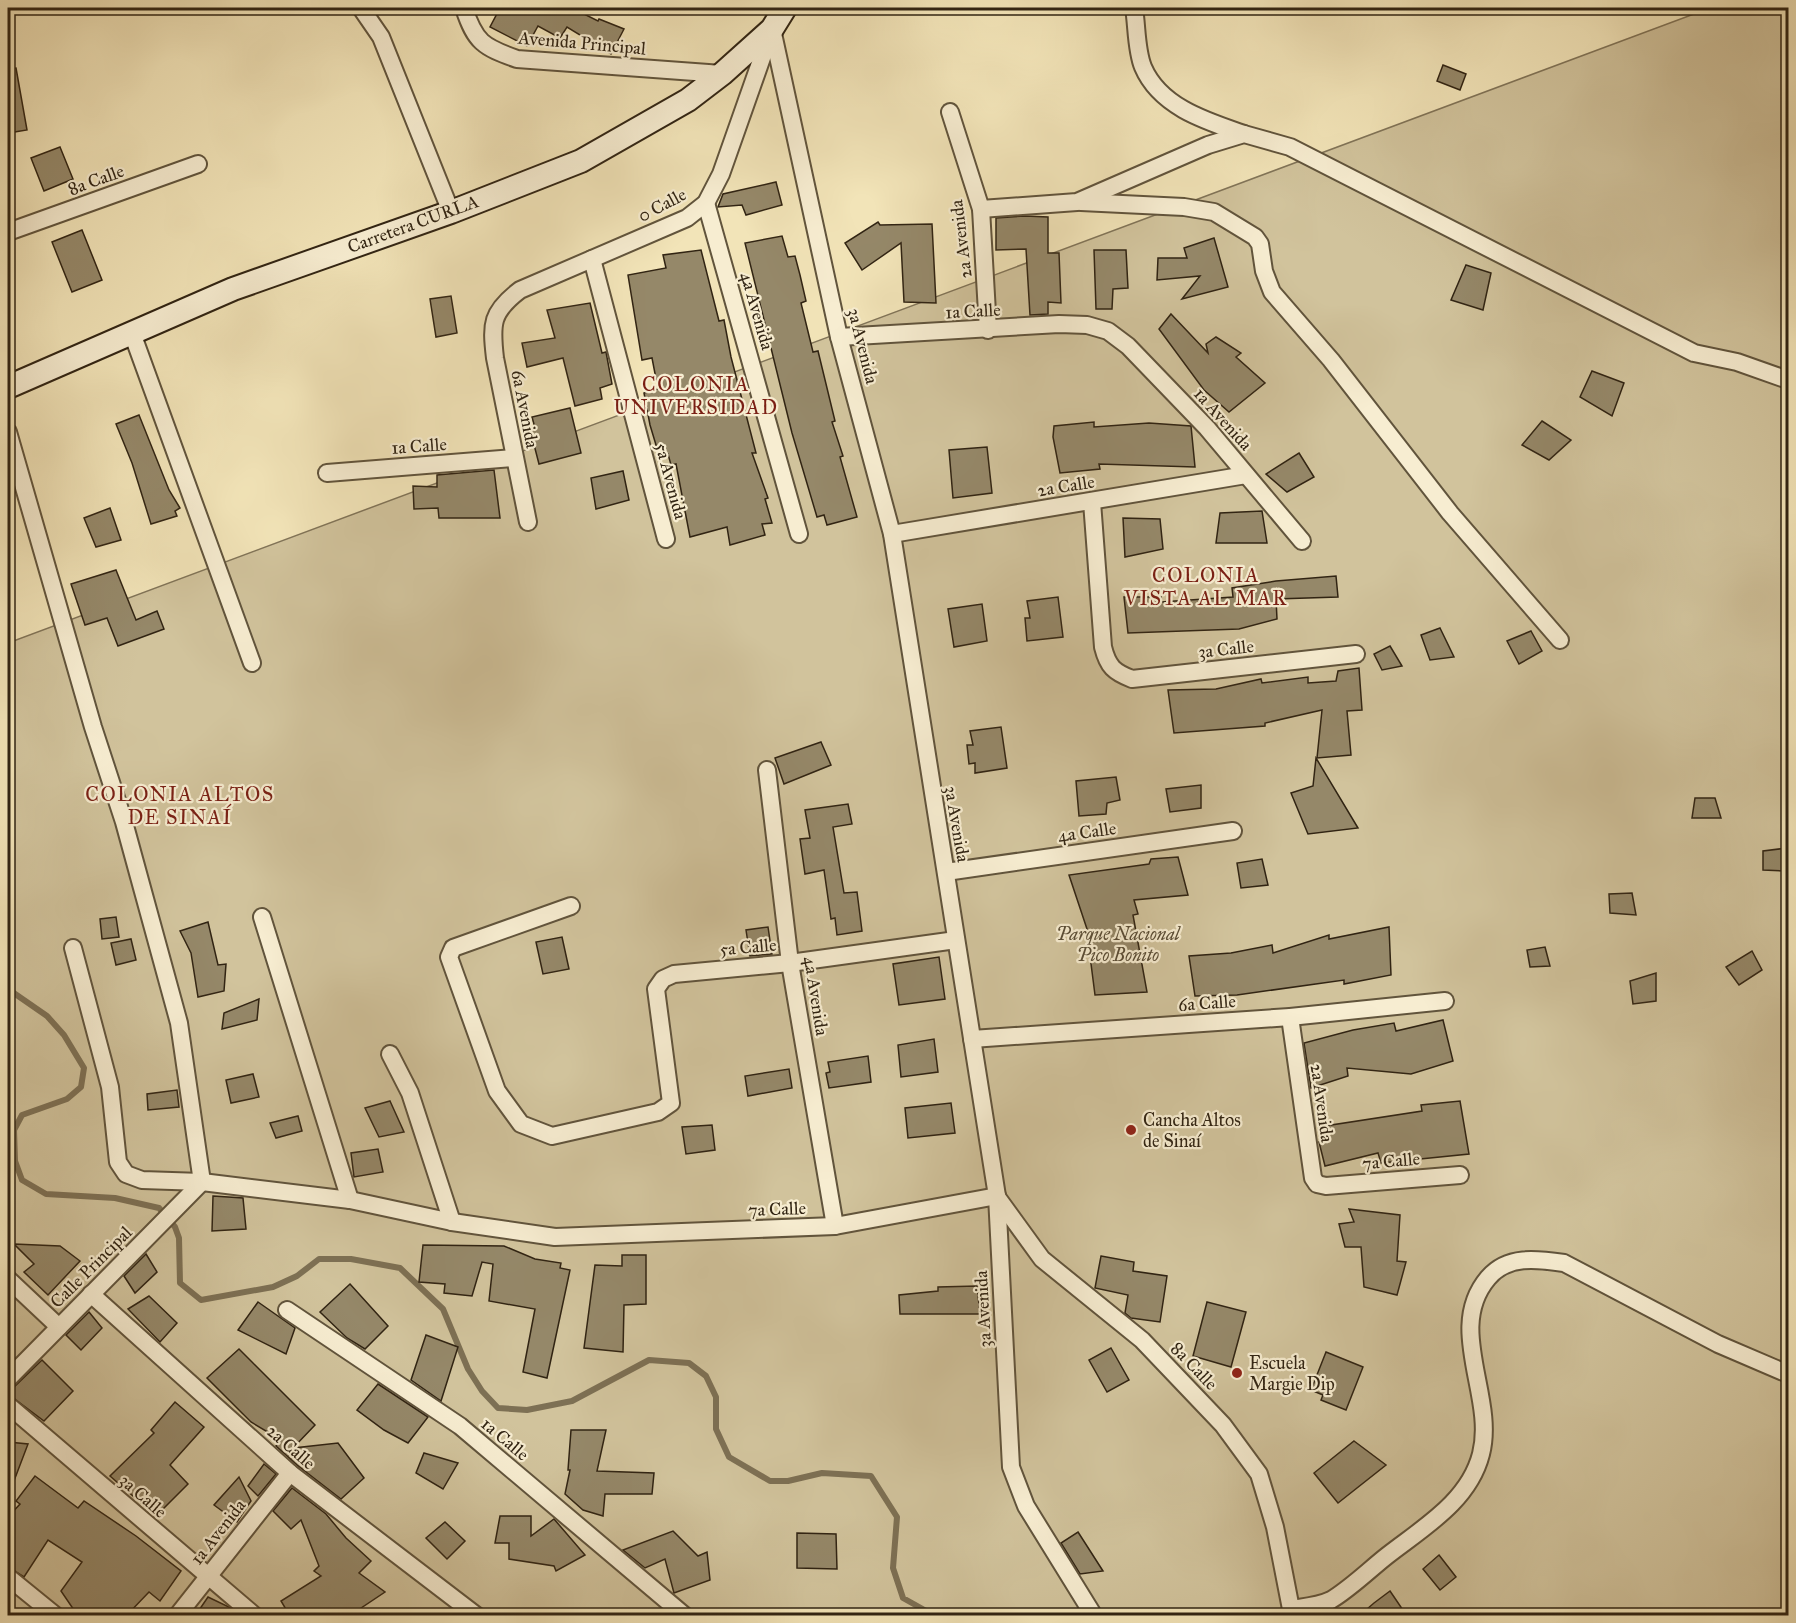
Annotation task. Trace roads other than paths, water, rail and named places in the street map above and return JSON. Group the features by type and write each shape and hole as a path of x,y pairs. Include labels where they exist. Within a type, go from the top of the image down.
{"main road":[{"name":"Carretera CURLA","path":"8,387 233,289 451,212 581,160 688,100 722,74 772,29 785,8"}],"street":[{"path":"361,8 381,37 451,212"},
{"name":"Avenida Principal","path":"464,8 472,31 491,50 517,59 722,74"},
{"path":"1134,8 1143,66 1156,91 1206,121 1290,147 1694,353 1737,362 1788,380"},
{"name":"0 Calle","path":"501,304 520,290 687,218 706,203 721,174 772,29"},
{"name":"3a Avenida","path":"772,29 839,337 892,534 997,1196 1011,1467 1026,1506 1094,1616"},
{"name":"2a Avenida","path":"950,112 981,209 988,330"},
{"path":"1077,202 1208,145 1244,134"},
{"name":"8a Calle","path":"8,232 198,164"},
{"path":"981,209 1077,202 1184,207 1214,212 1255,237 1260,244 1264,271 1272,292 1331,360 1450,513 1560,640"},
{"name":"4a Avenida","path":"706,203 799,534"},
{"name":"5a Avenida","path":"592,259 666,539"},
{"name":"6a Avenida","path":"501,304 494,318 492,334 528,522"},
{"name":"1a Calle","path":"839,337 988,330 1059,324 1087,324 1108,331"},
{"name":"1a Avenida","path":"1108,331 1144,362 1207,428 1302,541"},
{"path":"132,333 252,663"},
{"path":"8,432 93,727 124,822 179,1023 202,1182"},
{"name":"1a Calle","path":"327,472 514,458"},
{"name":"2a Calle","path":"892,534 1246,475"},
{"name":"3a Calle","path":"1092,502 1103,647 1107,663 1114,672 1132,679 1356,654"},
{"name":"4a Avenida","path":"767,770 790,963 835,1226"},
{"name":"4a Calle","path":"946,872 1233,831"},
{"name":"5a Calle","path":"571,906 453,948 449,957 497,1091 521,1124 552,1136 658,1112 671,1103 656,988 663,979 674,974 790,963 956,940"},
{"path":"262,917 350,1200"},
{"name":"7a Calle","path":"73,948 110,1087 118,1162 126,1174 142,1180 202,1182 350,1200 452,1222 555,1237 835,1226 997,1196"},
{"name":"6a Calle","path":"972,1039 1290,1017 1445,1001"},
{"name":"2a Avenida","path":"1290,1017 1313,1178 1317,1184 1326,1186"},
{"path":"390,1054 417,1111 452,1222"},
{"name":"7a Calle","path":"1326,1186 1460,1175"},
{"name":"Calle Principal","path":"8,1379 202,1182"},
{"name":"8a Calle","path":"997,1196 1042,1259 1142,1340 1223,1425 1259,1474 1275,1527 1289,1612"},
{"path":"1289,1612 1330,1600 1443,1513 1461,1496 1473,1477 1482,1453 1484,1429 1470,1333 1471,1309 1478,1289 1491,1274 1511,1262 1536,1258 1564,1263 1718,1344 1788,1374"},
{"path":"8,1278 59,1327"},
{"name":"2a Calle","path":"91,1294 290,1473 477,1616"},
{"name":"1a Calle","path":"287,1310 460,1426 685,1616"},
{"name":"3a Calle","path":"8,1405 255,1616"},
{"name":"1a Avenida","path":"177,1616 290,1473"},
{"path":"8,1578 56,1616"}],"waterway":[{"path":"8,989 47,1016 64,1035 84,1068 81,1087 67,1099 22,1115 14,1130 15,1161 22,1180 46,1194 115,1198 159,1208 175,1227 179,1238 180,1283 201,1300 273,1287 297,1276 319,1259 351,1259 400,1268 443,1309 468,1369 482,1391 498,1408 527,1410 572,1401 649,1360 689,1363 706,1376 716,1397 716,1429 729,1457 770,1481 788,1481 822,1473 871,1476 897,1517 893,1568 903,1598 928,1612 941,1616"}],"place":[{"name":"Cancha Altos de Sinaí","path":"1131,1130"},
{"name":"Escuela Margie Dip","path":"1237,1373"}],"district":[{"name":"COLONIA UNIVERSIDAD","path":"696,396"},
{"name":"COLONIA VISTA AL MAR","path":"1206,586"},
{"name":"COLONIA ALTOS DE SINAÍ","path":"180,806"}],"park label":[{"name":"Parque Nacional Pico Bonito","path":"1118,944"}]}
